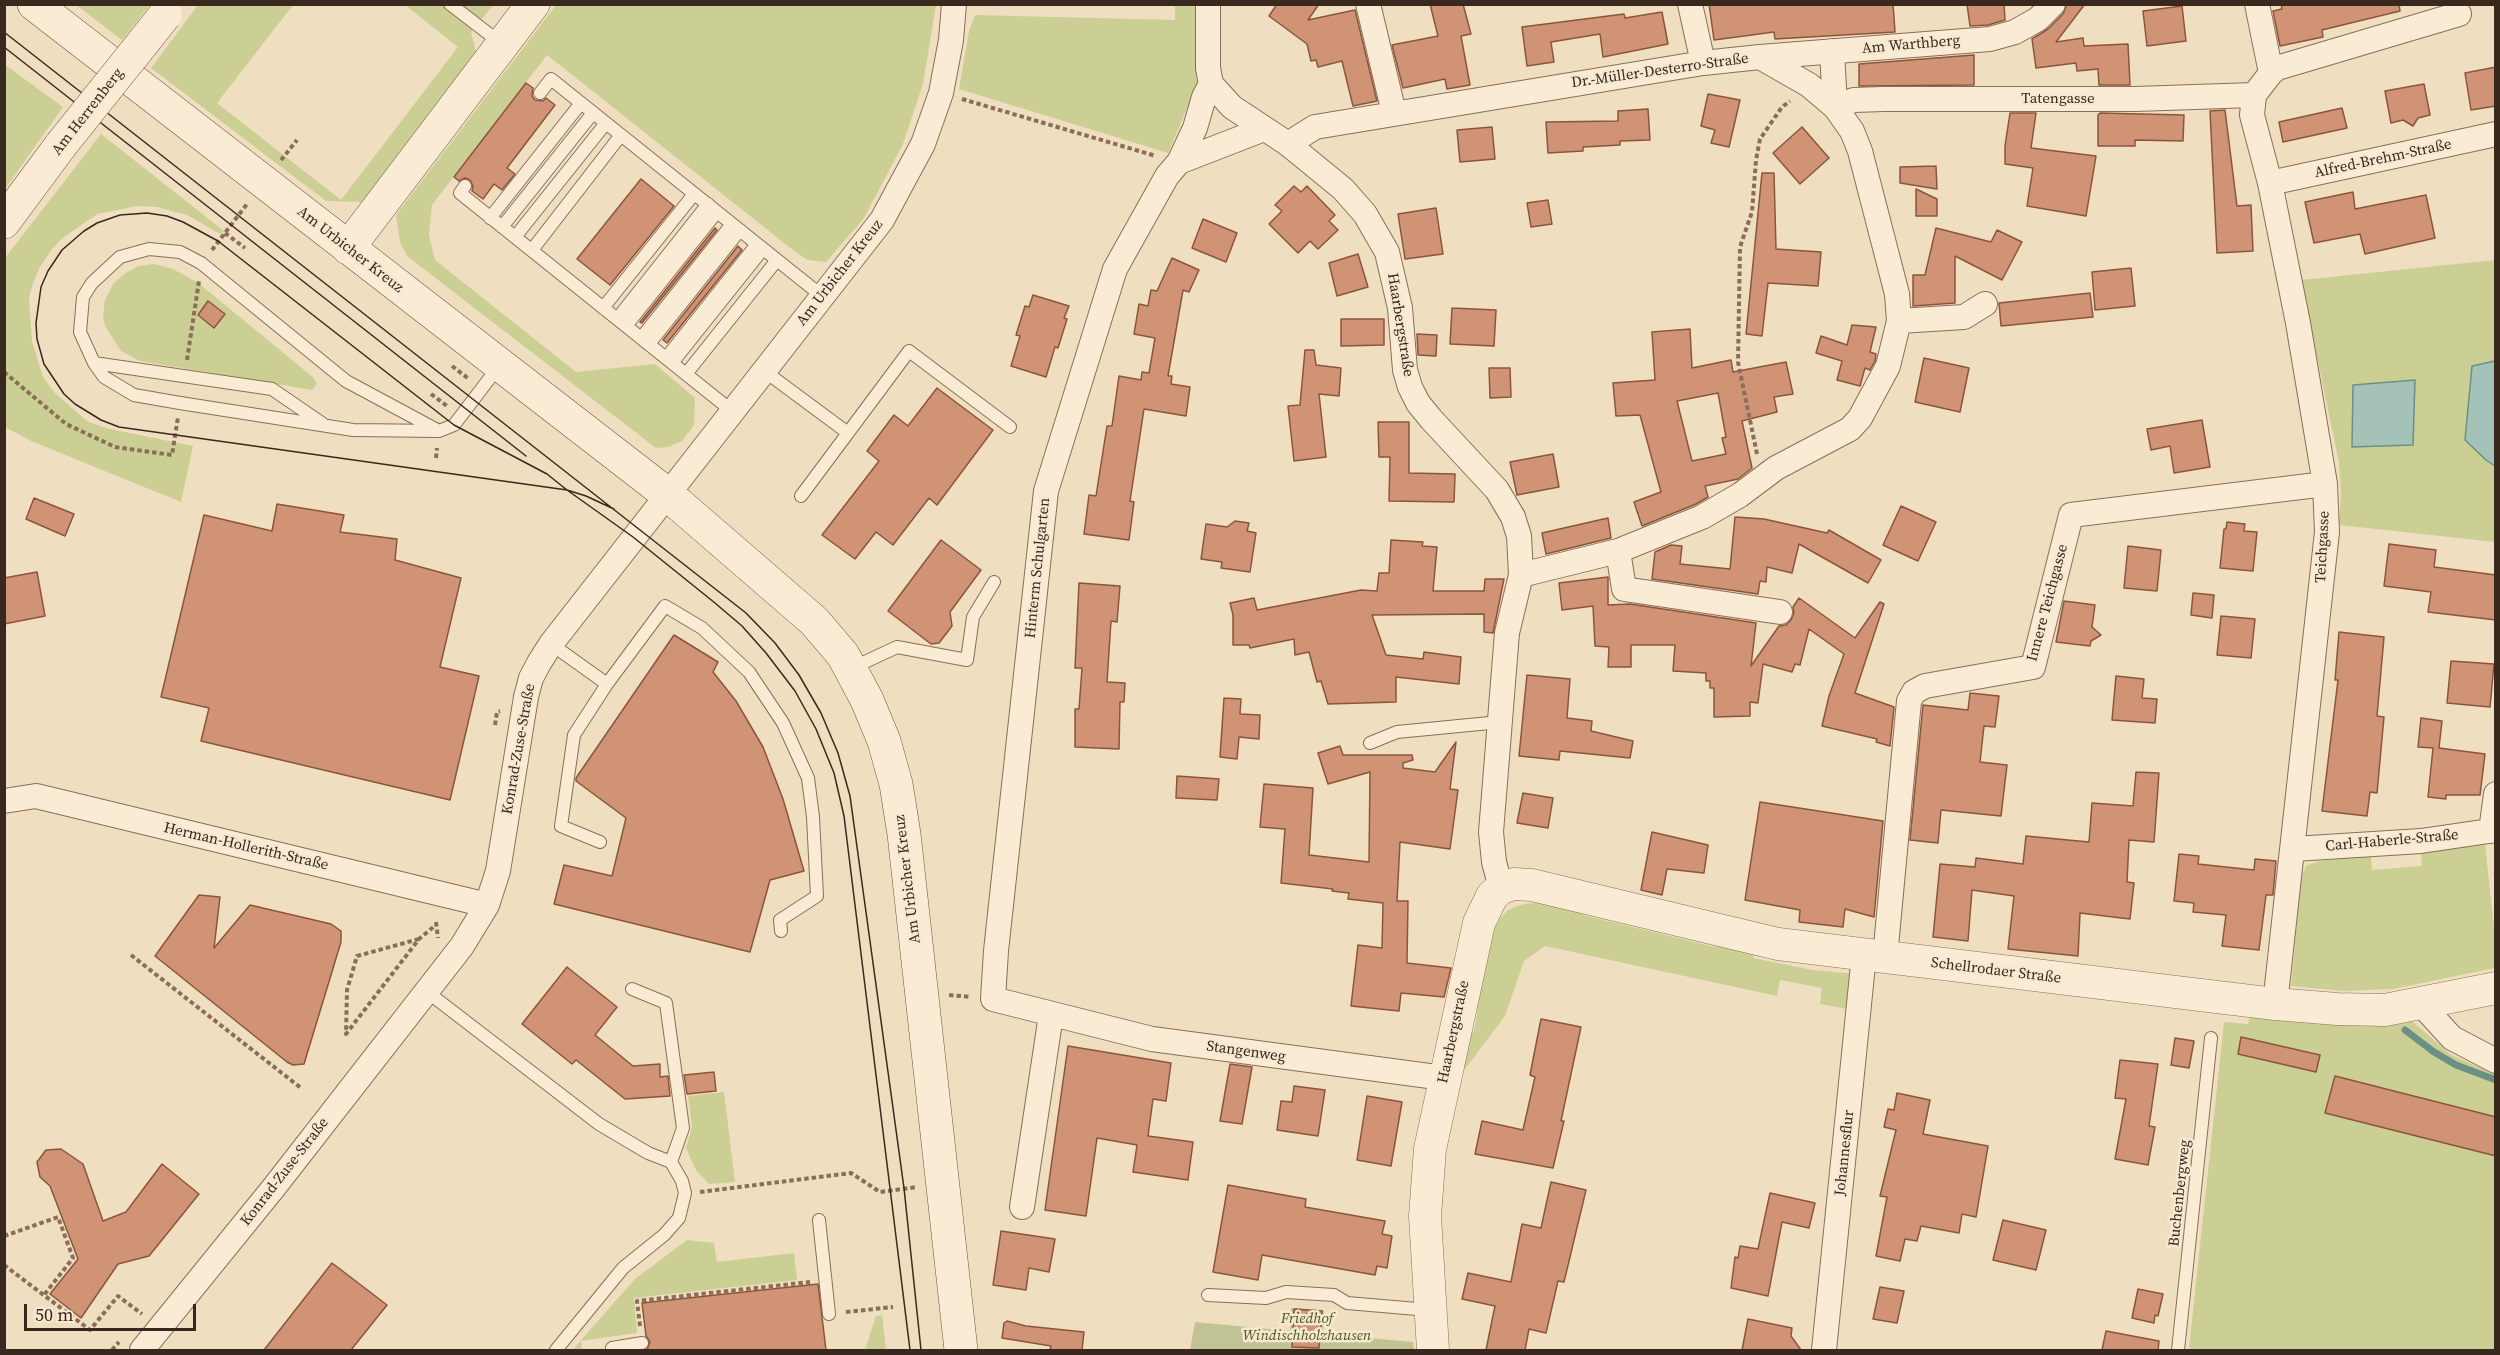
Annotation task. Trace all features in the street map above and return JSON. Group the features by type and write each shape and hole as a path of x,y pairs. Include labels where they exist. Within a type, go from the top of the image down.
{"main road":[{"name":"Am Urbicher Kreuz","path":"34,4 667,494 814,621 843,655 867,700 884,741 896,784 904,834 961,1350"},
{"path":"348,248 533,4"},
{"name":"Am Herrenberg","path":"4,222 169,10"}],"street":[{"name":"Am Urbicher Kreuz","path":"667,494 882,220 923,144 941,93 951,40 954,4"},
{"path":"1208,4 1208,68 1211,84"},
{"path":"1368,4 1394,113"},
{"path":"1690,4 1703,63"},
{"name":"Am Warthberg","path":"1760,57 1990,39 2015,32 2037,19 2053,4"},
{"path":"2257,4 2271,73"},
{"path":"2254,95 2277,68 2459,14"},
{"path":"1832,51 1835,107"},
{"name":"Dr.-Müller-Desterro-Straße","path":"1288,144 1315,127 1703,63 1760,57 1809,85 1835,107 1852,130 1860,151 1897,294 1899,321 1887,366 1860,418 1850,429 1776,468 1740,495 1702,517 1618,551 1521,575"},
{"name":"Haarbergstraße","path":"1211,84 1232,107 1288,144 1343,189 1365,214 1387,252 1400,308 1405,370 1410,387 1424,411 1497,490 1506,504 1519,536 1521,575 1507,633 1491,832 1494,862 1501,888 1492,896 1479,923 1430,1149 1425,1216 1433,1350"},
{"name":"Hinterm Schulgarten","path":"983,998 997,939 1046,491 1115,269 1167,176 1179,162 1195,128 1211,84"},
{"name":"Tatengasse","path":"1835,107 1854,100 1884,99 2136,99 2254,95"},
{"name":"Teichgasse","path":"2254,95 2252,115 2270,183 2298,323 2325,484 2326,532 2294,849 2275,1004"},
{"path":"1179,162 1264,129"},
{"name":"Alfred-Brehm-Straße","path":"2270,183 2496,134"},
{"path":"1899,321 1964,316 1985,304"},
{"name":"Innere Teichgasse","path":"1875,956 1910,701 1914,692 1925,686 2033,667 2071,515 2325,484"},
{"name":"Konrad-Zuse-Straße","path":"142,1350 275,1186 462,946 488,905 498,872 531,678 551,644 667,494"},
{"path":"1618,551 1624,589 1780,612"},
{"name":"Carl-Haberle-Straße","path":"2294,849 2421,841 2493,831 2496,794"},
{"name":"Herman-Hollerith-Straße","path":"4,801 36,796 488,905"},
{"name":"Schellrodaer Straße","path":"1501,888 1514,884 1532,885 1771,942 2275,1004 2385,1010 2496,987"},
{"name":"Johannesflur","path":"1824,1350 1875,956"},
{"name":"Stangenweg","path":"983,998 1152,1039 1444,1078"},
{"path":"2421,1004 2452,1038 2496,1061"},
{"path":"1022,1207 1051,1015"}],"lane":[{"path":"450,4 503,44"},
{"path":"540,93 551,79 822,296"},
{"path":"490,218 581,103"},
{"path":"502,227 594,113"},
{"path":"515,237 606,123"},
{"path":"532,250 621,135"},
{"path":"465,186 460,194 732,411"},
{"path":"603,308 694,194"},
{"path":"621,322 712,208"},
{"path":"645,341 736,227"},
{"path":"669,361 760,246"},
{"path":"439,431 346,381 201,263 180,252 148,249 120,257 102,272 83,297 80,332 94,363 104,377 134,395 353,430 439,431 454,425 500,365"},
{"path":"686,374 777,260"},
{"path":"801,496 909,351 1010,427"},
{"path":"94,363 272,389 326,426"},
{"path":"763,370 848,433"},
{"path":"850,668 897,647 967,660 973,617 994,582"},
{"path":"600,842 561,826 574,735 607,684 665,606 702,628 749,672 783,723 808,778 813,817 817,896 780,920 781,932"},
{"path":"551,644 607,684"},
{"path":"1370,743 1397,732 1500,722"},
{"path":"632,989 666,1003 683,1128 671,1162"},
{"path":"421,998 599,1124 648,1153 671,1162 682,1181 685,1193 679,1218 664,1235 623,1268 556,1350"},
{"name":"Buchenbergweg","path":"2178,1350 2211,1038"},
{"path":"819,1220 829,1314"},
{"path":"1208,1295 1266,1298 1286,1292 1334,1295 1347,1303 1430,1310"},
{"path":"613,1350 612,1348 642,1343"}],"path":[{"path":"1762,478 1738,362 1740,247 1752,212 1760,139 1782,107 1809,85"},
{"path":"941,93 1179,162"},
{"path":"201,263 264,183"},
{"path":"225,233 245,248"},
{"path":"452,366 469,380"},
{"path":"4,372 66,424 90,437 115,447 172,455"},
{"path":"431,394 448,407"},
{"path":"434,917 438,939"},
{"path":"418,939 357,956 347,990 346,1034 418,939 437,924"},
{"path":"131,955 300,1088"},
{"path":"948,995 983,998"},
{"path":"685,1193 851,1173 880,1192 942,1184"},
{"path":"4,1236 58,1217 73,1258 44,1295"},
{"path":"4,1265 90,1330 118,1296 142,1314"},
{"path":"642,1343 637,1301 825,1281"},
{"path":"829,1314 893,1307"}],"green space":[{"path":"76,5 150,5 122,40"},
{"path":"198,5 293,5 217,103 341,200 458,47 405,5 493,5 471,32 476,51 362,202 326,201 151,68"},
{"path":"556,5 936,5 923,84 903,144 864,218 826,262 808,260 798,254 547,55 432,205 429,235 435,260 576,372 655,364 695,398 694,425 682,441 668,447 656,448 407,256 400,242 396,215"},
{"path":"1175,5 1197,5 1198,83 1168,153 959,89 969,31 975,15 1175,20"},
{"path":"4,64 63,107 5,189 4,189"},
{"path":"101,134 224,231 220,234 187,215 157,207 138,206 97,214 64,237 52,249 40,267 29,298 32,341 43,377 55,393 88,422 110,429 193,446 181,502 31,441 5,427 5,258"},
{"path":"2495,260 2495,361 2472,366 2486,460 2495,466 2495,542 2339,525 2341,492 2339,463 2301,280"},
{"path":"154,264 173,269 197,282 314,378 317,384 312,390 140,361 121,351 105,326 103,317 105,300 113,284 125,273 139,266"},
{"path":"2485,844 2495,938 2495,968 2393,989 2343,991 2291,986 2301,879 2306,866 2319,861 2371,855 2372,870 2422,866 2421,851"},
{"path":"1537,902 1579,907 1583,915 1715,947 1728,943 1755,948 1753,958 1813,970 1856,974 1852,1010 1820,1004 1822,988 1780,980 1777,996 1545,946 1524,961 1505,1016 1456,1081 1464,1040 1474,1031 1478,1009 1474,1002 1489,938 1508,910"},
{"path":"2252,1010 2412,1021 2451,1055 2495,1074 2495,1350 2198,1350 2189,1348 2224,1022 2248,1024"},
{"path":"724,1092 735,1182 709,1184 696,1170 686,1148 692,1127 688,1096"},
{"path":"687,1240 714,1243 717,1262 794,1253 797,1280 634,1298 637,1333 581,1341 582,1350 573,1350 635,1279"},
{"name":"Friedhof Windischholzhausen","path":"1291,1308 1324,1310 1323,1334 1413,1342 1414,1350 1190,1350 1195,1322 1290,1331"},
{"path":"882,1315 886,1350 865,1350 876,1316"}],"water":[{"path":"2496,361 2495,466 2465,440 2472,366"},
{"path":"2415,380 2413,445 2352,447 2353,385"}],"building":[{"path":"1277,4 1319,4 1308,20 1355,10 1377,101 1353,106 1342,61 1318,67 1316,60 1311,61 1307,44 1269,16"},
{"path":"1430,4 1463,4 1471,34 1461,36 1470,85 1447,89 1445,79 1403,88 1392,45 1438,36"},
{"path":"1709,4 1893,4 1895,32 1775,39 1774,32 1714,40"},
{"path":"1967,4 2004,4 2005,20 1988,25 1970,26"},
{"path":"2067,4 2085,4 2056,42 2083,38 2084,46 2128,44 2130,85 2099,85 2098,69 2077,71 2076,63 2036,68 2032,39 2048,29 2063,14"},
{"path":"2281,4 2399,4 2400,11 2322,30 2323,37 2280,46 2273,11 2282,9"},
{"path":"2182,6 2186,41 2147,46 2143,11"},
{"path":"1662,12 1668,44 1603,57 1600,34 1551,42 1554,62 1527,66 1522,27 1624,14 1625,18"},
{"path":"1974,55 1974,85 1859,86 1859,64"},
{"path":"2496,67 2496,106 2471,110 2465,73"},
{"path":"526,83 533,88 532,96 535,100 543,101 546,98 555,105 507,168 515,174 502,190 494,184 483,199 472,191 473,186 470,180 465,178 459,181 454,177"},
{"path":"2424,84 2430,115 2418,118 2413,126 2403,120 2391,123 2385,91"},
{"path":"1708,94 1740,100 1729,147 1711,143 1715,130 1701,126"},
{"path":"2342,108 2347,128 2283,142 2279,122"},
{"path":"1648,109 1650,140 1620,141 1620,145 1583,147 1583,151 1548,153 1546,122 1618,121 1618,111"},
{"path":"2225,110 2237,206 2251,205 2253,251 2217,253 2210,111"},
{"path":"2010,113 2036,113 2031,148 2096,156 2086,216 2027,206 2033,168 2005,164"},
{"path":"2100,113 2184,115 2183,141 2135,140 2135,146 2098,146 2098,115"},
{"path":"1492,127 1495,159 1460,162 1457,130"},
{"path":"1802,127 1829,158 1800,184 1773,153"},
{"path":"1936,166 1937,189 1900,183 1900,167"},
{"path":"1762,173 1774,173 1776,249 1821,252 1818,286 1768,283 1762,336 1746,334"},
{"path":"641,179 674,206 610,285 577,259"},
{"path":"1294,186 1301,192 1307,186 1335,215 1329,221 1338,230 1318,249 1310,241 1298,253 1269,224 1282,211 1275,205"},
{"path":"1916,189 1937,199 1937,216 1916,216"},
{"path":"2353,192 2355,209 2426,195 2435,238 2365,254 2360,234 2314,243 2305,202"},
{"path":"1548,200 1552,224 1531,227 1527,203"},
{"path":"1436,208 1443,254 1405,259 1398,214"},
{"path":"1203,219 1237,233 1226,262 1192,248"},
{"path":"715,228 717,230 642,323 640,322"},
{"path":"1936,228 1991,242 1997,230 2022,242 2002,280 1955,256 1955,303 1913,306 1913,275 1925,275"},
{"path":"738,246 742,250 667,343 663,340"},
{"path":"1358,254 1368,287 1337,296 1329,263"},
{"path":"1172,258 1199,270 1189,292 1183,290 1168,376 1172,376 1171,384 1190,387 1186,416 1144,409 1130,501 1134,502 1129,540 1084,534 1089,495 1096,496 1107,426 1112,426 1119,376 1141,380 1142,372 1149,373 1155,338 1134,334 1139,304 1148,306 1151,290 1157,291"},
{"path":"2131,268 2135,306 2095,310 2092,272"},
{"path":"2090,293 2093,317 2001,326 1999,303"},
{"path":"1033,295 1069,306 1058,348 1055,347 1046,377 1011,366 1020,336 1016,335 1025,306 1029,307"},
{"path":"208,301 225,314 214,328 198,315"},
{"path":"1452,308 1496,310 1494,346 1450,344"},
{"path":"1341,319 1384,319 1384,345 1341,346"},
{"path":"1852,325 1876,327 1870,352 1876,354 1875,361 1870,370 1865,368 1860,386 1837,380 1842,361 1816,353 1821,336 1847,345"},
{"path":"1690,329 1692,368 1731,360 1733,372 1786,362 1793,394 1774,397 1777,412 1742,421 1752,468 1738,479 1705,486 1708,497 1642,526 1634,502 1661,492 1640,415 1616,416 1613,383 1655,380 1652,332","holes":["1718,393 1726,437 1722,438 1726,454 1692,461 1677,401"]},
{"path":"1417,334 1437,335 1436,356 1418,355"},
{"path":"1305,350 1314,350 1316,365 1341,368 1339,396 1319,394 1326,457 1294,461 1288,406 1300,405"},
{"path":"1924,358 1969,368 1960,412 1915,402"},
{"path":"1489,368 1510,368 1511,397 1490,398"},
{"path":"937,388 993,430 937,505 929,498 893,545 876,532 855,559 822,535 879,461 867,451 894,415 908,426"},
{"path":"2202,420 2210,467 2174,473 2170,446 2151,450 2147,429"},
{"path":"1378,422 1409,422 1409,473 1455,474 1454,502 1389,501 1390,457 1379,457"},
{"path":"1553,454 1559,487 1517,495 1510,462"},
{"path":"34,498 74,514 65,536 26,519"},
{"path":"277,504 344,515 340,532 397,539 395,560 461,578 440,667 479,676 450,800 201,741 209,708 161,697 204,515 272,531"},
{"path":"1901,506 1936,522 1918,561 1883,545"},
{"path":"1735,517 1764,519 1827,533 1829,530 1881,560 1868,583 1799,544 1792,573 1767,567 1766,582 1760,581 1758,594 1652,579 1655,552 1671,545 1682,546 1680,564 1730,569"},
{"path":"1608,518 1611,538 1546,554 1542,533"},
{"path":"1235,521 1249,523 1247,531 1256,533 1250,572 1221,568 1222,562 1201,559 1206,524 1227,527"},
{"path":"2227,522 2245,524 2244,531 2257,532 2253,571 2220,568 2224,529 2226,529"},
{"path":"941,540 981,570 950,612 952,626 939,643 931,644 888,611"},
{"path":"1391,540 1423,542 1422,546 1437,547 1433,591 1484,591 1485,579 1504,579 1493,633 1484,632 1484,614 1372,615 1386,655 1423,659 1424,652 1461,657 1459,684 1396,677 1396,702 1328,704 1321,681 1317,682 1309,652 1295,655 1294,639 1250,648 1249,645 1233,645 1233,615 1230,603 1254,598 1257,610 1361,590 1377,591 1379,573 1389,573"},
{"path":"2389,544 2436,550 2434,567 2496,575 2496,620 2428,612 2431,592 2384,586"},
{"path":"2128,546 2161,550 2157,591 2124,588"},
{"path":"37,572 45,616 4,624 4,578"},
{"path":"1608,577 1608,605 1630,604 1756,623 1751,666 1779,626 1786,625 1791,620 1794,613 1793,607 1799,598 1855,638 1880,602 1884,604 1855,693 1894,707 1890,746 1876,742 1877,739 1822,726 1829,696 1844,654 1809,629 1800,665 1795,664 1792,672 1763,664 1758,703 1750,702 1750,716 1714,717 1714,688 1710,688 1710,681 1706,681 1706,673 1673,671 1675,645 1631,645 1631,667 1608,667 1609,647 1595,646 1593,606 1562,610 1559,583"},
{"path":"1079,583 1120,586 1117,622 1111,621 1107,682 1125,683 1124,702 1120,702 1119,749 1075,747 1075,709 1079,709 1082,668 1075,668"},
{"path":"2193,593 2214,595 2212,618 2191,615"},
{"path":"2064,601 2095,605 2092,627 2101,635 2091,641 2090,646 2056,642"},
{"path":"2221,616 2255,619 2251,658 2217,655"},
{"path":"2339,632 2384,637 2377,716 2384,717 2377,793 2370,792 2367,816 2322,811 2338,680 2335,680"},
{"path":"674,635 718,662 713,672 736,701 763,747 783,799 804,871 770,880 750,952 554,904 564,865 612,876 626,818 576,781 576,778"},
{"path":"2451,661 2494,664 2490,707 2447,703"},
{"path":"1527,675 1570,679 1567,718 1592,721 1591,731 1633,741 1630,758 1560,751 1559,760 1519,756"},
{"path":"2116,676 2144,679 2142,698 2157,699 2155,723 2112,720"},
{"path":"1970,693 1999,696 1995,727 1984,726 1980,762 2007,765 2001,816 1941,810 1938,843 1910,840 1923,705 1968,710"},
{"path":"1224,698 1241,699 1240,714 1260,715 1259,739 1239,737 1237,759 1220,757"},
{"path":"2421,718 2442,721 2439,748 2485,754 2480,795 2446,795 2446,799 2428,797 2433,748 2418,747"},
{"path":"1456,742 1450,789 1458,790 1450,849 1400,842 1397,901 1408,901 1407,963 1451,968 1444,997 1401,993 1399,1011 1351,1006 1358,945 1382,948 1383,903 1348,899 1349,893 1332,891 1333,889 1281,883 1285,829 1260,827 1264,784 1313,788 1309,855 1369,862 1370,772 1328,784 1318,753 1340,746 1343,755 1412,755 1413,760 1403,763 1403,768 1435,772"},
{"path":"2136,772 2159,773 2154,842 2129,840 2127,882 2134,883 2130,919 2080,913 2078,956 2008,949 2014,896 1972,890 1968,941 1933,937 1940,864 1975,867 1976,858 2023,864 2026,836 2089,842 2092,803 2133,806"},
{"path":"1177,776 1219,779 1217,800 1176,798"},
{"path":"1523,793 1553,798 1548,828 1517,823"},
{"path":"1760,802 1883,821 1874,917 1845,909 1843,927 1799,922 1800,910 1745,900"},
{"path":"1652,832 1708,845 1704,873 1667,869 1662,895 1641,890"},
{"path":"2179,854 2199,856 2198,864 2254,870 2255,859 2276,861 2273,895 2266,895 2259,950 2222,946 2226,915 2193,912 2194,903 2174,901"},
{"path":"199,895 220,897 214,948 250,905 331,924 341,931 341,942 304,1064 293,1065 287,1062 155,956"},
{"path":"567,967 617,1007 595,1035 633,1066 660,1064 660,1077 668,1076 670,1096 625,1099 576,1060 572,1064 522,1024"},
{"path":"1541,1019 1581,1027 1553,1168 1475,1154 1482,1121 1523,1130 1535,1077 1530,1075"},
{"path":"2241,1037 2320,1055 2316,1072 2238,1054"},
{"path":"2175,1038 2194,1041 2189,1068 2171,1065"},
{"path":"1068,1046 1171,1063 1166,1101 1153,1099 1148,1136 1193,1142 1188,1180 1133,1172 1137,1145 1097,1138 1086,1216 1045,1210"},
{"path":"2120,1060 2158,1064 2149,1126 2155,1127 2148,1165 2115,1159 2126,1099 2115,1098"},
{"path":"1230,1064 1252,1067 1242,1124 1220,1121"},
{"path":"714,1072 716,1091 687,1094 684,1075"},
{"path":"2335,1076 2496,1117 2496,1156 2325,1113"},
{"path":"1294,1086 1325,1090 1318,1136 1277,1130 1281,1101 1292,1102"},
{"path":"1897,1093 1930,1100 1923,1134 1988,1146 1976,1217 1962,1214 1959,1233 1921,1226 1917,1241 1905,1239 1900,1261 1876,1256 1887,1197 1880,1196 1896,1130 1884,1127 1888,1109 1894,1110"},
{"path":"1367,1096 1402,1102 1391,1166 1357,1160"},
{"path":"61,1149 83,1164 103,1221 126,1212 162,1164 199,1194 149,1256 118,1264 81,1318 50,1294 78,1259 50,1186 40,1177 37,1162 46,1150"},
{"path":"1551,1182 1586,1190 1564,1282 1558,1281 1546,1333 1529,1329 1525,1350 1486,1350 1495,1306 1462,1299 1468,1273 1511,1282 1522,1224 1541,1228"},
{"path":"1228,1185 1306,1199 1305,1207 1385,1221 1382,1234 1392,1236 1387,1268 1377,1266 1375,1275 1262,1255 1258,1280 1213,1272"},
{"path":"1770,1193 1815,1203 1809,1228 1782,1222 1768,1296 1731,1288 1735,1257 1738,1258 1740,1246 1758,1249"},
{"path":"2003,1220 2046,1230 2036,1270 1993,1260"},
{"path":"1001,1231 1055,1239 1049,1272 1029,1268 1026,1290 993,1285"},
{"path":"332,1263 387,1305 351,1350 264,1350"},
{"path":"818,1284 826,1350 647,1350 650,1342 646,1336 642,1303"},
{"path":"1880,1287 1904,1291 1897,1323 1873,1319"},
{"path":"2138,1289 2163,1294 2154,1323 2132,1318"},
{"path":"1294,1309 1322,1311 1319,1348 1292,1347"},
{"path":"1748,1319 1792,1328 1791,1336 1801,1350 1742,1350"},
{"path":"1007,1321 1026,1326 1084,1332 1082,1350 1050,1350 1051,1346 1002,1338 1004,1323"},
{"path":"2106,1331 2159,1341 2158,1350 2102,1350"}],"waterway":[{"path":"2405,1030 2456,1065 2496,1080"}],"tram line":[{"path":"4,32 746,613 775,643 799,675 821,713 838,753 850,796 904,1188 921,1350"},
{"path":"4,47 526,456"},
{"path":"614,509 567,490 119,427 101,420 75,404 64,394 44,364 37,339 36,323 41,287 48,271 62,250 97,223 120,215 147,213 167,216 183,222 218,241 454,425 547,474 567,490 633,537 742,626 766,653 795,691 816,729 834,773 844,816 910,1350"}]}
